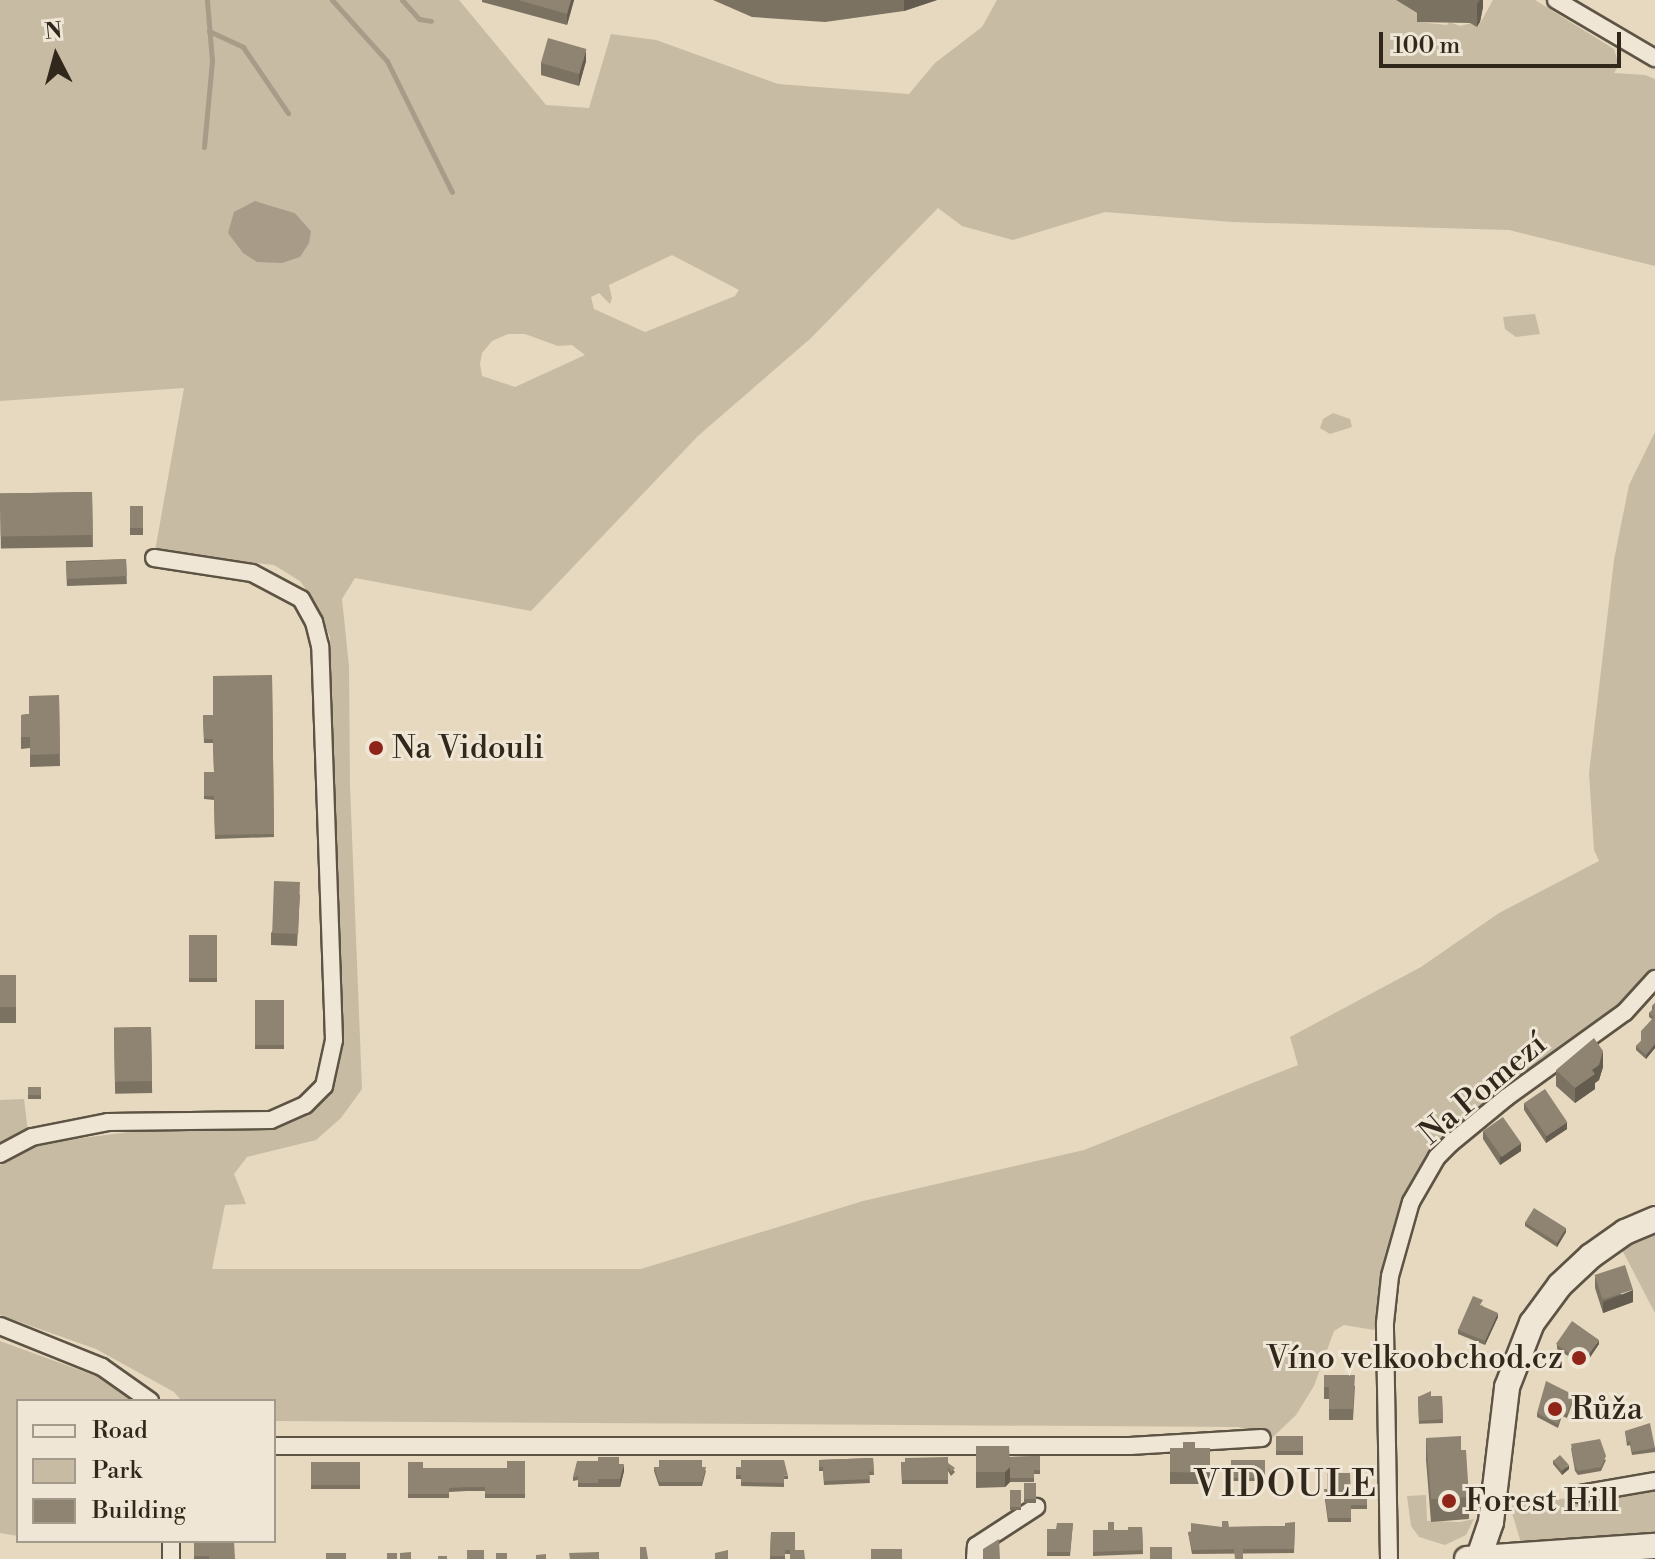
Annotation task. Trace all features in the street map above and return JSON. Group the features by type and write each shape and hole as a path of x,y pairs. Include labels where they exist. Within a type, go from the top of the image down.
{"street":[{"path":"1556,0 1655,58"},
{"path":"0,1154 32,1137 108,1122 271,1120 305,1105 324,1086 334,1040 320,646 314,622 301,599 252,573 154,558"},
{"name":"Na Pomezí","path":"1389,1559 1385,1323 1390,1276 1411,1202 1437,1157 1451,1143 1507,1097 1625,1012 1655,979"},
{"path":"1655,1219 1625,1232 1591,1256 1560,1285 1532,1323 1504,1401 1491,1522 1474,1558 1655,1546"},
{"path":"0,1326 102,1367 147,1399"},
{"path":"276,1446 1130,1446 1262,1438"},
{"path":"1580,1494 1655,1481"},
{"path":"975,1559 976,1546 1036,1507"}],"green space":[{"path":"0,0 459,0 546,105 589,108 611,34 656,40 778,84 909,94 935,63 982,27 997,0 1396,0 1418,14 1418,22 1447,25 1449,22 1460,26 1471,23 1478,27 1493,0 1535,0 1614,49 1619,65 1614,73 1645,75 1655,79 1655,266 1509,230 1232,222 1105,212 1013,240 962,226 938,208 811,338 698,436 531,611 355,578 342,599 349,666 350,785 362,1089 341,1118 316,1140 247,1157 234,1174 246,1204 225,1205 212,1269 641,1269 863,1201 1084,1150 1298,1065 1290,1037 1421,967 1499,913 1599,861 1594,850 1589,773 1614,560 1629,485 1655,432 1655,968 1613,1012 1531,1073 1407,1196 1381,1271 1374,1330 1344,1325 1334,1331 1314,1386 1296,1415 1272,1438 1238,1427 276,1421 276,1399 180,1399 174,1392 96,1349 0,1315 0,1165 36,1144 214,1121 239,1129 278,1127 305,1115 330,1093 343,1042 330,637 316,604 300,581 274,565 155,551 184,388 0,401","holes":["255,201 295,213 311,231","672,255 739,290 735,296 645,332 594,309 591,297 599,293 610,304 609,285","508,334 525,334 558,346 572,345 585,355 515,387 482,376 482,353 492,341"]},
{"path":"1535,314 1540,334 1516,337 1505,329 1503,317"},
{"path":"1333,413 1350,419 1352,427 1330,434 1320,428 1323,419"},
{"path":"24,1099 28,1132 0,1147 0,1100"},
{"path":"1655,1230 1655,1313 1620,1246"},
{"path":"0,1341 115,1383 132,1399 16,1399 16,1536 0,1533"},
{"path":"1655,1486 1655,1536 1521,1543 1510,1506"},
{"path":"1426,1495 1427,1521 1460,1522 1474,1519 1466,1535 1445,1545 1419,1537 1411,1526 1407,1496"}],"shaded area":[{"path":"255,201 295,213 311,231 309,243 300,257 282,263 257,262 243,253 228,233 234,212"}],"building":[{"path":"518,0 571,0 567,14"},
{"path":"548,38 586,49 579,74 541,63"},
{"path":"92,492 93,535 1,537 0,494"},
{"path":"130,506 143,506 143,528 130,528"},
{"path":"126,559 127,576 67,579 66,562"},
{"path":"272,675 274,834 215,835 214,796 204,796 204,772 214,772 213,739 204,739 203,715 213,715 213,676"},
{"path":"59,695 60,754 30,755 30,737 21,737 21,715 29,714 29,696"},
{"path":"274,881 300,882 298,934 272,933"},
{"path":"189,935 217,935 217,978 189,978"},
{"path":"0,975 16,975 16,1007 0,1007"},
{"path":"255,1000 284,1000 284,1045 255,1045"},
{"path":"1655,1003 1655,1044 1646,1055 1636,1046 1641,1041 1641,1031 1654,1017 1649,1013"},
{"path":"151,1027 152,1081 115,1082 114,1028"},
{"path":"1594,1038 1603,1051 1599,1065 1592,1070 1595,1074 1575,1088 1556,1070"},
{"path":"28,1087 41,1087 41,1095 28,1095"},
{"path":"1545,1089 1567,1122 1547,1136 1524,1103"},
{"path":"1503,1117 1521,1143 1502,1157 1483,1131"},
{"path":"1534,1208 1566,1228 1557,1243 1525,1222"},
{"path":"1625,1265 1633,1290 1603,1300 1595,1275"},
{"path":"1473,1296 1483,1300 1480,1305 1498,1313 1485,1341 1458,1330"},
{"path":"1572,1321 1599,1340 1583,1363 1556,1344"},
{"path":"1324,1375 1355,1375 1353,1409 1329,1409 1329,1387 1324,1387"},
{"name":"Růža","path":"1546,1381 1574,1395 1567,1414 1562,1412 1558,1424 1537,1413"},
{"path":"1431,1391 1431,1397 1442,1396 1443,1419 1419,1421 1418,1397"},
{"path":"1650,1423 1655,1448 1632,1452 1625,1431"},
{"path":"1276,1436 1303,1436 1303,1451 1276,1451"},
{"path":"1461,1436 1461,1450 1466,1450 1469,1497 1431,1499 1426,1438"},
{"path":"1600,1439 1606,1456 1601,1467 1578,1471 1571,1444"},
{"path":"1183,1442 1195,1442 1195,1448 1210,1448 1210,1473 1170,1472 1170,1448 1183,1448"},
{"path":"976,1446 1009,1446 1010,1467 1005,1472 976,1472"},
{"path":"1560,1455 1569,1465 1562,1471 1553,1461"},
{"path":"1040,1456 1040,1470 1034,1470 1034,1478 1010,1478 1010,1457"},
{"path":"598,1457 619,1457 619,1464 624,1464 620,1479 598,1479"},
{"path":"948,1457 948,1463 955,1468 951,1472 948,1467 948,1480 902,1480 901,1462 905,1462 905,1458"},
{"path":"873,1458 874,1471 869,1472 870,1479 824,1481 823,1467 819,1467 819,1460"},
{"path":"659,1460 702,1460 702,1467 706,1467 702,1482 659,1482 654,1467 659,1467"},
{"path":"741,1460 784,1460 788,1476 784,1475 784,1483 741,1482 741,1475 736,1475 736,1467 741,1467"},
{"path":"1231,1460 1265,1460 1265,1478 1231,1478"},
{"path":"507,1461 525,1461 525,1494 485,1494 485,1487 467,1487 449,1488 449,1494 408,1494 408,1462 423,1462 423,1468 507,1468"},
{"path":"577,1461 598,1461 598,1483 578,1483 578,1476 573,1477"},
{"path":"311,1462 360,1462 360,1485 311,1485"},
{"path":"1327,1473 1350,1473 1351,1496 1367,1496 1367,1505 1351,1505 1351,1518 1328,1518 1324,1489 1327,1489"},
{"path":"1024,1483 1036,1483 1036,1499 1024,1499"},
{"path":"1010,1490 1021,1490 1021,1507 1010,1507"},
{"path":"1222,1521 1228,1521 1229,1527 1285,1526 1285,1523 1295,1522 1294,1549 1243,1549 1243,1559 1235,1559 1234,1549 1192,1550 1188,1532 1191,1532 1191,1523 1222,1527"},
{"path":"1108,1522 1114,1522 1114,1530 1142,1527 1143,1550 1093,1552 1093,1530 1108,1530"},
{"path":"1057,1523 1073,1523 1070,1552 1047,1552 1047,1529 1056,1529"},
{"path":"771,1532 795,1532 795,1550 804,1550 805,1559 790,1559 790,1550 785,1550 785,1556 770,1556"},
{"path":"999,1539 1000,1559 983,1559 983,1549"},
{"path":"194,1543 234,1543 235,1559 194,1556"},
{"path":"640,1547 646,1547 648,1559 640,1559"},
{"path":"1150,1547 1172,1547 1172,1559 1150,1559"},
{"path":"871,1549 902,1549 902,1559 871,1559"},
{"path":"467,1550 484,1550 484,1559 467,1559"},
{"path":"728,1550 728,1559 715,1559 715,1553"},
{"path":"411,1552 411,1559 400,1559 400,1553"},
{"path":"599,1552 599,1559 570,1559 569,1553"},
{"path":"326,1553 346,1553 346,1559 326,1559"},
{"path":"387,1553 397,1553 397,1559 387,1559"},
{"path":"496,1553 507,1553 507,1559 496,1559"},
{"path":"546,1554 546,1559 536,1559 536,1555"}],"waterway":[{"path":"204,147 212,61 207,0"},
{"path":"332,0 387,61 452,192"},
{"path":"402,0 419,19 431,21"},
{"path":"209,31 243,47 288,113"}],"place":[{"name":"Na Vidouli","path":"376,748"},
{"name":"Víno velkoobchod.cz","path":"1579,1358"},
{"name":"Růža","path":"1555,1409"},
{"name":"Forest Hill","path":"1449,1501"}],"district":[{"name":"VIDOULE","path":"1286,1486"}]}
